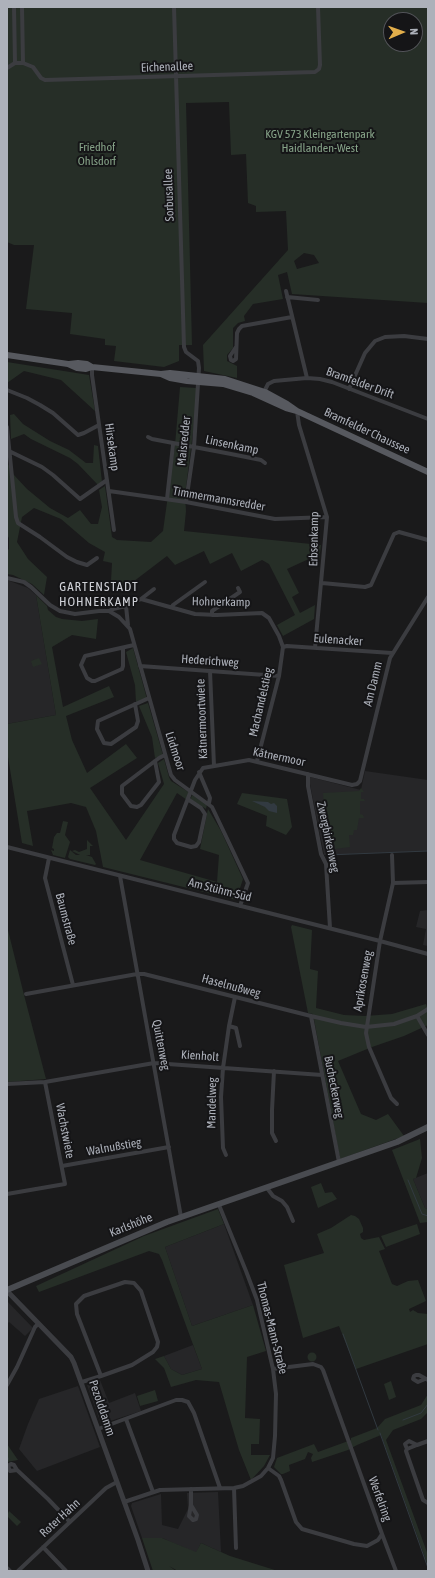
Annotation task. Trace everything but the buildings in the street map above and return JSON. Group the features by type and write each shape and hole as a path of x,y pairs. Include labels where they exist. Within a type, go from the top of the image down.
{"main road":[{"name":"Bramfelder Chaussee","path":"7,355 68,364 87,364 92,367 161,374 170,378 199,379 230,385 262,394 287,404 297,411 428,472"},
{"name":"Karlshöhe","path":"7,1291 119,1241 181,1217 219,1205 410,1137 428,1127"}],"street":[{"path":"14,7 15,63"},
{"path":"7,68 15,63 23,63 22,7"},
{"name":"Sorbusallee","path":"174,7 184,347 186,352 198,361 199,379"},
{"name":"Eichenallee","path":"23,63 33,68 41,78 45,80 315,72 320,67 318,7"},
{"path":"286,291 307,378"},
{"path":"287,297 318,300"},
{"path":"236,347 237,333 242,326 292,317"},
{"path":"349,389 365,353 375,341 385,337 404,336 428,339"},
{"name":"Hirsekamp","path":"92,367 114,530"},
{"name":"Bramfelder Drift","path":"262,394 268,384 274,381 307,378 332,382 428,419"},
{"name":"Maisredder","path":"186,502 194,447 199,379"},
{"path":"7,390 27,398 53,413 78,435 84,434 99,425"},
{"name":"Erbsenkamp","path":"297,411 299,425 327,517 315,648"},
{"path":"7,427 16,517 18,523 67,557 77,562 87,565 96,558"},
{"name":"Linsenkamp","path":"148,436 152,439 261,460 265,463"},
{"name":"Maisredder","path":"167,499 173,445"},
{"path":"9,451 42,467 80,499 107,480"},
{"name":"Timmermannsredder","path":"109,491 186,502 275,519 327,517"},
{"path":"322,583 365,587 371,586 394,534 400,532 428,540"},
{"path":"7,578 18,580 31,587 50,605 60,611 75,614 99,610 109,611 128,626"},
{"path":"172,607 173,604 205,582"},
{"path":"212,615 212,611 240,592 238,588"},
{"path":"109,611 126,606 141,599 154,589"},
{"name":"Am Damm","path":"357,784 360,781 390,658 428,597"},
{"name":"Hohnerkamp","path":"141,599 154,601 196,614 266,614 275,627 283,647"},
{"path":"126,606 128,626"},
{"name":"Lüdmoor","path":"128,626 172,777 209,804 217,815 248,883 240,906"},
{"path":"123,648 122,669 94,681 90,681 87,678 81,665 84,656 134,645"},
{"name":"Eulenacker","path":"283,647 287,646 392,653"},
{"name":"Machandelstieg","path":"257,761 279,676 283,647"},
{"name":"Hederichweg","path":"140,666 279,676"},
{"name":"Kätnermoortwiete","path":"210,671 214,766"},
{"path":"135,704 138,721 136,727 111,744 104,743 97,728 98,721 135,704 149,698"},
{"path":"155,762 159,782 141,805 137,807 131,806 122,794 122,787 155,762 165,755"},
{"name":"Kätnermoor","path":"199,772 203,768 249,760 352,785 357,784"},
{"path":"189,800 201,808 205,814 199,842 196,846 191,847 177,843 174,837 199,772"},
{"path":"199,772 210,798 209,804"},
{"name":"Zwergbirkenweg","path":"308,774 308,786 321,854 326,864 330,928"},
{"name":"Am Stühm-Süd","path":"7,847 428,954"},
{"name":"Aprikosenweg","path":"392,855 393,883 380,941 366,1027 369,1047 391,1098 397,1104"},
{"name":"Baumstraße","path":"49,858 45,878 73,985"},
{"name":"Quittenweg","path":"120,876 181,1217"},
{"path":"393,883 428,882"},
{"name":"Haselnußweg","path":"26,994 144,974 311,1016 366,1027 394,1024 417,1016 428,1009"},
{"name":"Mandelweg","path":"226,1155 223,1148 221,1111 223,1068 235,997"},
{"name":"Bucheckerweg","path":"311,1016 339,1162"},
{"path":"417,1016 428,1035"},
{"path":"229,1026 236,1028 240,1046"},
{"name":"Kienholt","path":"7,1084 45,1082 154,1064 322,1075"},
{"path":"274,1071 272,1133 276,1140"},
{"name":"Wachstwiete","path":"7,1194 65,1184 45,1082"},
{"name":"Walnußstieg","path":"62,1166 169,1147"},
{"path":"267,1188 273,1196 282,1201 287,1207 293,1221"},
{"name":"Thomas-Mann-Straße","path":"124,1502 153,1492 234,1488 243,1486 257,1480 268,1468 274,1453 276,1394 273,1369 257,1300 219,1205"},
{"path":"82,1382 101,1376 132,1365 153,1352 157,1347 157,1338 141,1291 134,1283 125,1282 87,1295 80,1299 76,1304 77,1314 101,1376"},
{"name":"Pezolddamm","path":"7,1291 71,1357 82,1382 148,1571"},
{"path":"7,1385 35,1327 38,1324"},
{"name":"Werfelring","path":"268,1468 279,1476 296,1522 305,1531 354,1544 368,1546 378,1540 382,1534 321,1367 313,1364 273,1369"},
{"path":"98,1428 176,1400 188,1402 194,1413 220,1488"},
{"path":"126,1419 153,1492"},
{"path":"417,1445 408,1441 405,1444 423,1500 428,1503"},
{"path":"407,1449 428,1441"},
{"path":"18,1470 70,1522"},
{"name":"Roter Hahn","path":"18,1571 106,1488 117,1482"},
{"path":"234,1488 236,1548"},
{"path":"191,1489 191,1505"},
{"path":"382,1534 396,1571"},
{"path":"43,1547 66,1571"},
{"path":"7,1568 10,1571"}],"shaded area":[{"path":"7,580 28,588 36,595 56,715 7,724"},
{"path":"365,771 428,780 428,851 324,855 309,779 310,777 361,790"},
{"path":"252,801 268,802 271,804 274,803 277,806 277,813 269,811 265,807"},
{"path":"428,910 428,946 423,945 426,929 416,927 420,911"},
{"path":"428,1173 428,1209 425,1208 413,1179"},
{"path":"224,1224 253,1305 192,1326 165,1247"},
{"path":"7,1301 33,1328 25,1336 9,1322 7,1324"},
{"path":"193,1345 202,1369 182,1375 171,1369 164,1356"},
{"path":"100,1380 109,1403 135,1393 141,1411 101,1424 87,1385"},
{"path":"78,1386 100,1447 37,1471 19,1449 39,1399"},
{"path":"218,1492 221,1552 201,1543 196,1553 162,1538 142,1538 131,1506 132,1503 161,1494 162,1525 178,1529 188,1509 187,1493"}],"green space":[{"name":"Friedhof Ohlsdorf","path":"7,7 428,7 428,303 292,294 287,272 278,275 283,299 253,304 244,316 245,321 238,323 233,328 233,348 227,355 227,361 237,366 237,378 204,371 203,345 288,250 286,211 256,212 256,206 248,203 246,154 231,155 229,102 186,103 192,345 179,345 179,361 164,367 114,361 116,346 105,345 105,339 70,334 72,313 26,309 34,245 14,245 7,242","holes":["304,253 314,255 319,263 297,269 294,261"]},
{"path":"7,362 89,375 95,411 61,380 24,371 7,383"},
{"path":"180,387 196,388 197,401 185,495 186,511 184,531 321,545 318,568 313,557 287,569 299,593 292,597 300,613 315,605 314,619 283,636 277,625 295,615 269,564 262,560 241,571 232,553 210,564 204,551 175,565 167,556 125,588 120,588 111,581 112,563 103,561 105,552 89,543 61,519 34,508 22,517 17,542 28,559 47,577 44,595 32,584 13,575 7,574 7,551 9,549 9,538 7,535 7,448 8,464 14,475 27,489 50,508 68,518 80,510 91,524 98,524 102,507 99,490 105,486 112,537 117,540 151,542 163,531 175,445"},
{"path":"14,414 23,424 50,441 69,450 86,463 93,463 94,445 98,446 102,482 98,485 78,464 70,458 24,434 11,439 10,415"},
{"path":"36,595 47,606 48,610 56,617 82,621 98,619 96,639 72,635 52,647 63,707 109,686 114,697 66,716 72,740 87,773 126,744 137,758 90,788 126,840 164,784 158,763 164,759 171,781 190,793 187,800 177,793 140,860 217,882 219,855 200,849 208,809 221,831 243,879 236,900 103,867 96,831 86,807 71,803 27,811 33,846 22,843 7,751 7,724 56,715"},
{"path":"133,648 147,699 136,702 135,685 126,652"},
{"path":"39,658 42,664 33,667 31,661"},
{"path":"148,703 163,755 155,758 152,737 139,706"},
{"path":"361,788 364,792 361,792 361,799 364,799 365,801 360,801 360,814 363,815 364,818 359,818 357,830 354,830 353,835 349,835 350,847 335,849 333,836 334,849 332,849 331,837 329,837 329,850 327,849 323,793 359,791"},
{"path":"242,793 287,799 292,827 286,835 266,826 267,816 237,804"},
{"path":"193,794 207,804 206,809 190,799"},
{"path":"63,821 68,822 65,835 70,842 65,858 53,855 51,850 54,851 52,848 54,837 57,833 60,833"},
{"path":"87,840 93,846 90,846 90,855 80,855 72,851 75,850 79,852 87,849"},
{"path":"70,850 76,855 86,855 92,857 96,864 70,859 68,857"},
{"path":"292,925 312,930 310,969 318,971 316,1008 344,1015 365,1016 392,1014 426,1004 428,1025 404,1036 338,1061 361,1114 376,1120 388,1114 404,1136 340,1159 313,1014 308,1013 291,927"},
{"path":"7,926 24,995 46,1079 7,1082"},
{"path":"420,1139 422,1158 416,1178 413,1179 425,1208 428,1209 428,1222 420,1223 392,1150"},
{"path":"321,1183 325,1193 332,1192 337,1199 318,1208 311,1187"},
{"path":"218,1209 224,1224 165,1247 192,1326 253,1305 266,1351 247,1357 245,1418 260,1419 259,1444 251,1444 251,1455 270,1455 264,1466 251,1480 239,1450 219,1382 196,1380 171,1387 164,1368 155,1359 164,1356 171,1369 182,1375 202,1369 159,1254 149,1251 39,1292 36,1286 144,1236"},
{"path":"351,1215 359,1219 363,1228 363,1232 360,1234 361,1238 364,1240 379,1237 385,1249 379,1251 392,1284 397,1286 408,1281 418,1280 426,1301 409,1309 410,1312 413,1310 418,1313 428,1314 428,1344 356,1369 339,1326 303,1338 284,1265 324,1253 317,1234 331,1228"},
{"path":"417,1224 420,1234 386,1247 381,1236"},
{"path":"310,1353 314,1353 316,1357 314,1361 310,1361 308,1359 308,1355"},
{"path":"391,1381 396,1397 389,1400 384,1384"},
{"path":"155,1390 158,1401 140,1406 137,1396"},
{"path":"428,1394 428,1412 421,1419 393,1430 386,1440 428,1555 428,1566 381,1435 348,1450 312,1462 311,1458 313,1454 308,1452 305,1459 289,1465 290,1471 283,1474 281,1474 274,1467 277,1458 314,1444 318,1452 351,1440 351,1438 377,1428 385,1419 421,1405"},
{"path":"7,1444 18,1460 7,1462"},
{"path":"9,1511 21,1522 17,1526 7,1516"},
{"path":"142,1538 162,1538 196,1552 201,1543 230,1556 278,1571 178,1571 169,1566 176,1571 153,1571"}],"waterway":[{"path":"327,855 428,851"},
{"path":"408,1180 422,1214 428,1216"},
{"path":"343,1334 378,1430"},
{"path":"403,1420 421,1413 428,1404"},
{"path":"380,1433 428,1568"},
{"path":"7,1455 7,1462"}],"district":[{"name":"GARTENSTADT HOHNERKAMP","path":"99,594"}],"park label":[{"name":"KGV 573 Kleingartenpark Haidlanden-West","path":"320,141"}]}
